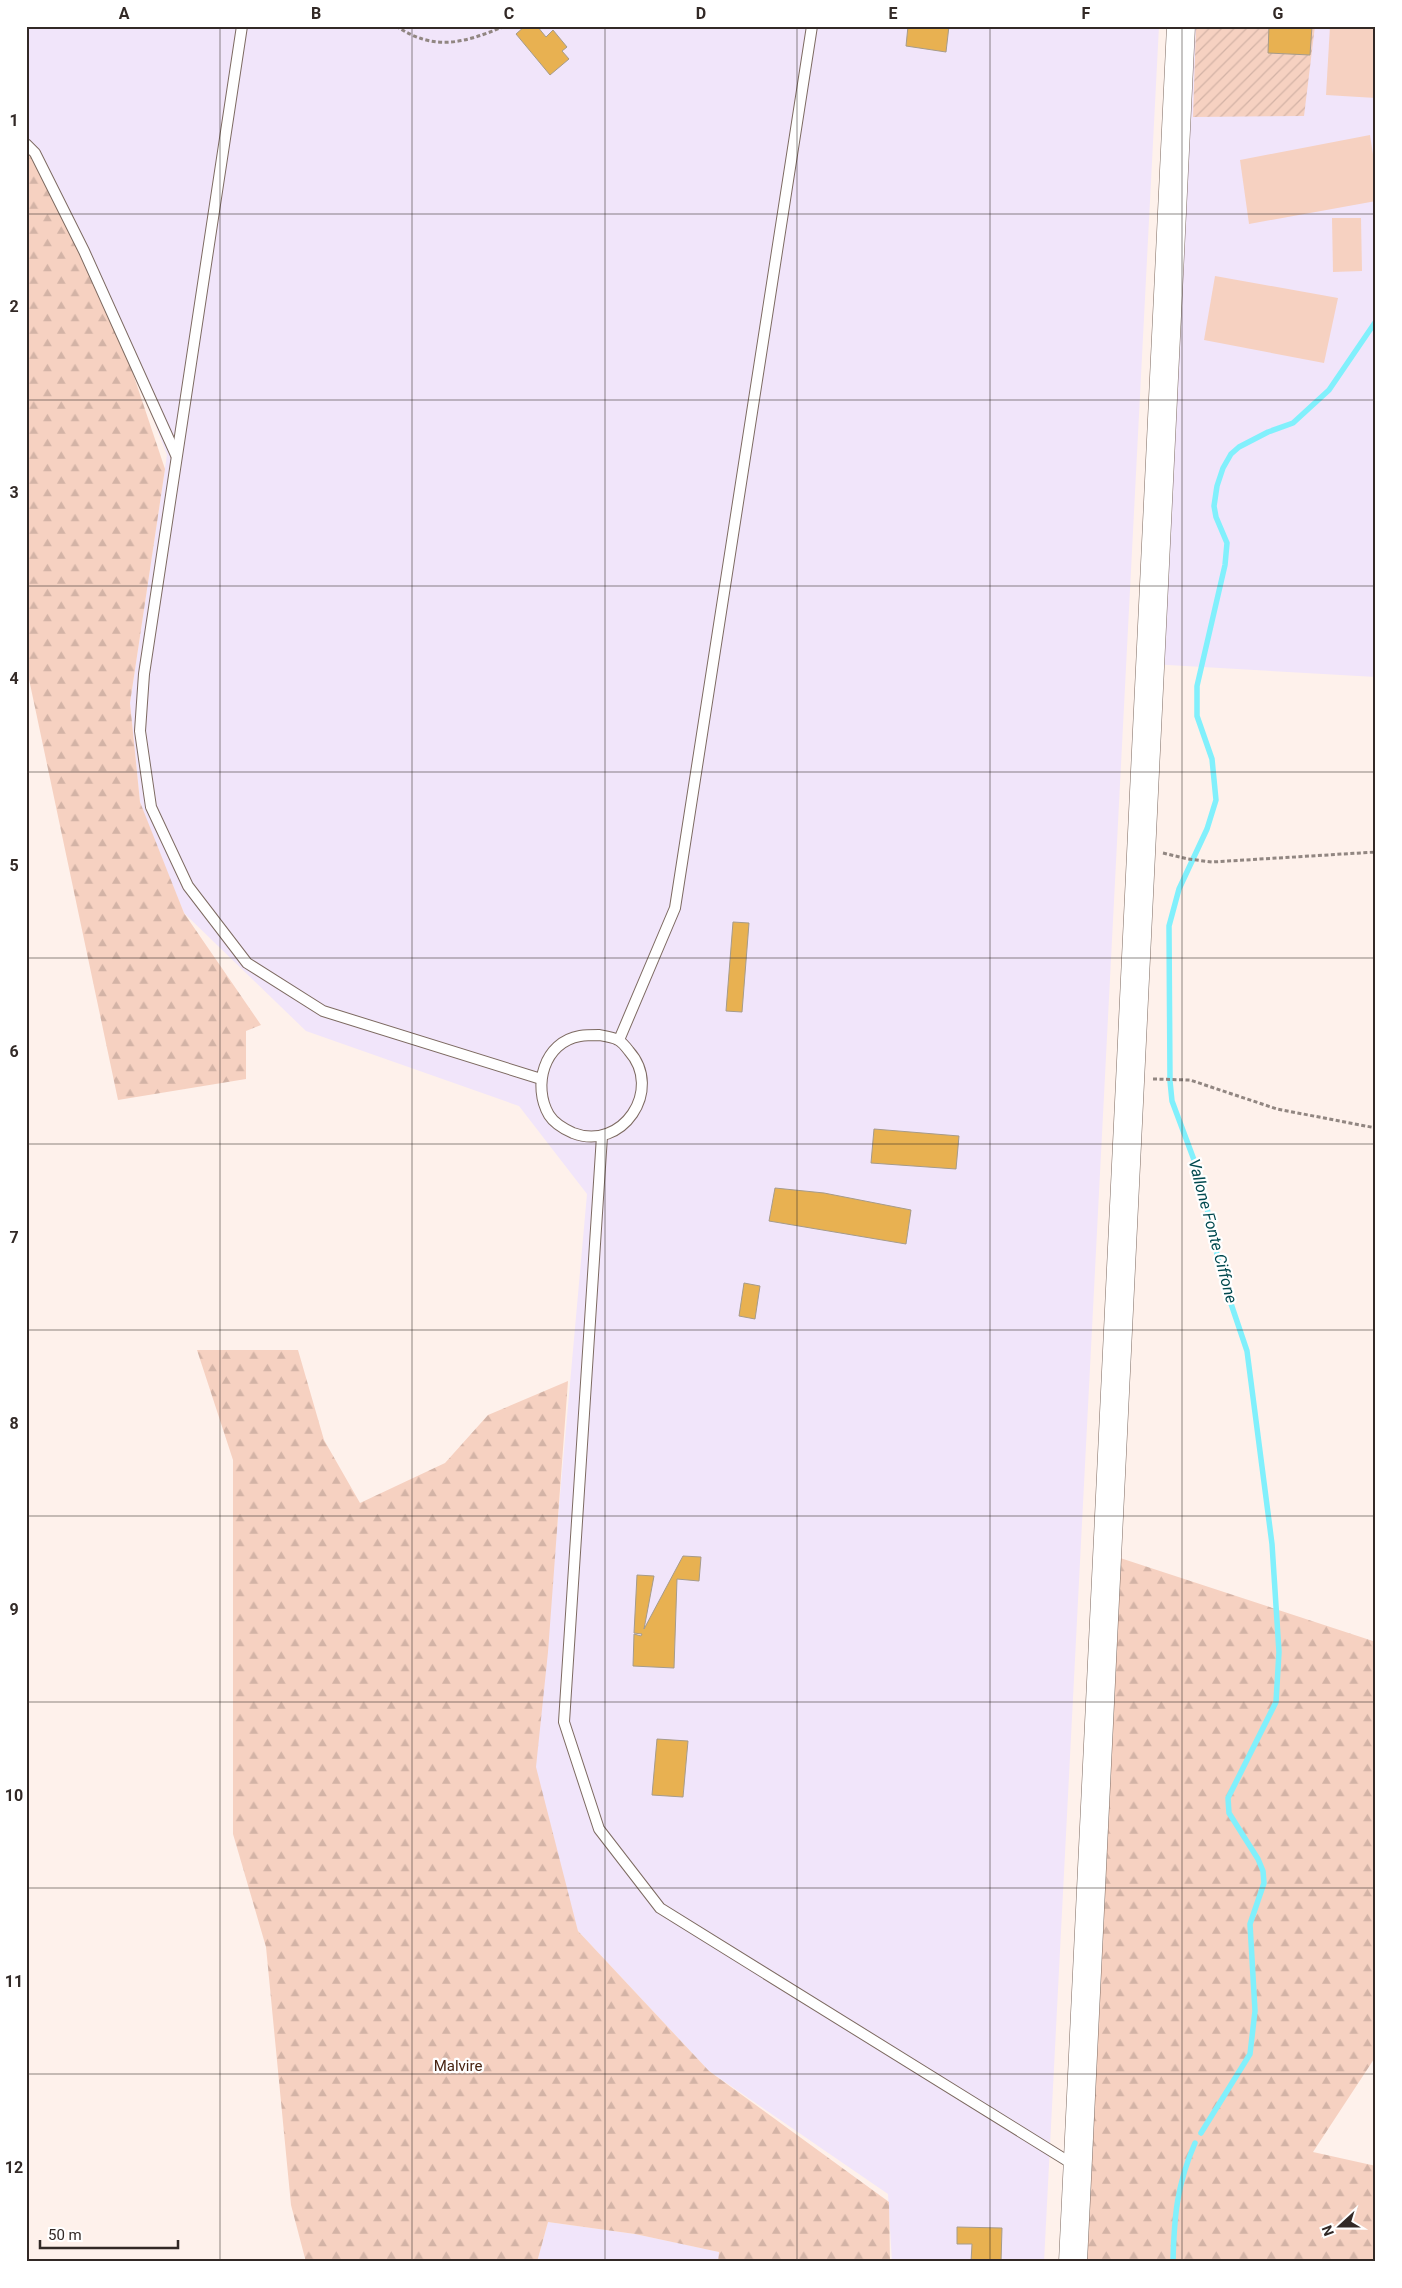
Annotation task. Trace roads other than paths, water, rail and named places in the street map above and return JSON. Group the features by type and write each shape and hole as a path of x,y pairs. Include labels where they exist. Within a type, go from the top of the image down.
{"main road":[{"path":"1073,2262 1181,26"}],"lane":[{"path":"242,26 144,674 140,731 151,807 188,886 247,963 323,1011 541,1079"},
{"path":"619,1040 675,908 812,26"},
{"path":"26,144 35,153 84,251 177,456"},
{"path":"600,1035 619,1040 633,1056 642,1074 642,1095 634,1114 620,1128 602,1136 583,1137 564,1130 550,1116 542,1098 541,1079 547,1059 561,1044 579,1036 600,1035"},
{"path":"602,1136 564,1722 599,1829 660,1908 1077,2167"}],"waterway":[{"name":"Vallone Fonte Ciffone","path":"1201,2133 1250,2054 1255,2011 1250,1924 1264,1883 1263,1871 1258,1859 1229,1813 1228,1798 1276,1702 1279,1652 1272,1544 1247,1351 1222,1277 1200,1176 1172,1101 1170,1081 1169,926 1179,889 1207,829 1216,800 1212,759 1197,716 1197,686 1225,565 1227,543 1216,517 1214,506 1217,486 1223,468 1231,454 1239,447 1268,432 1293,423 1329,390 1376,321"},
{"name":"Vallone Fonte Ciffone","path":"1173,2262 1174,2230 1180,2187 1195,2143"}],"park label":[{"name":"Malvire","path":"458,2066"}]}
